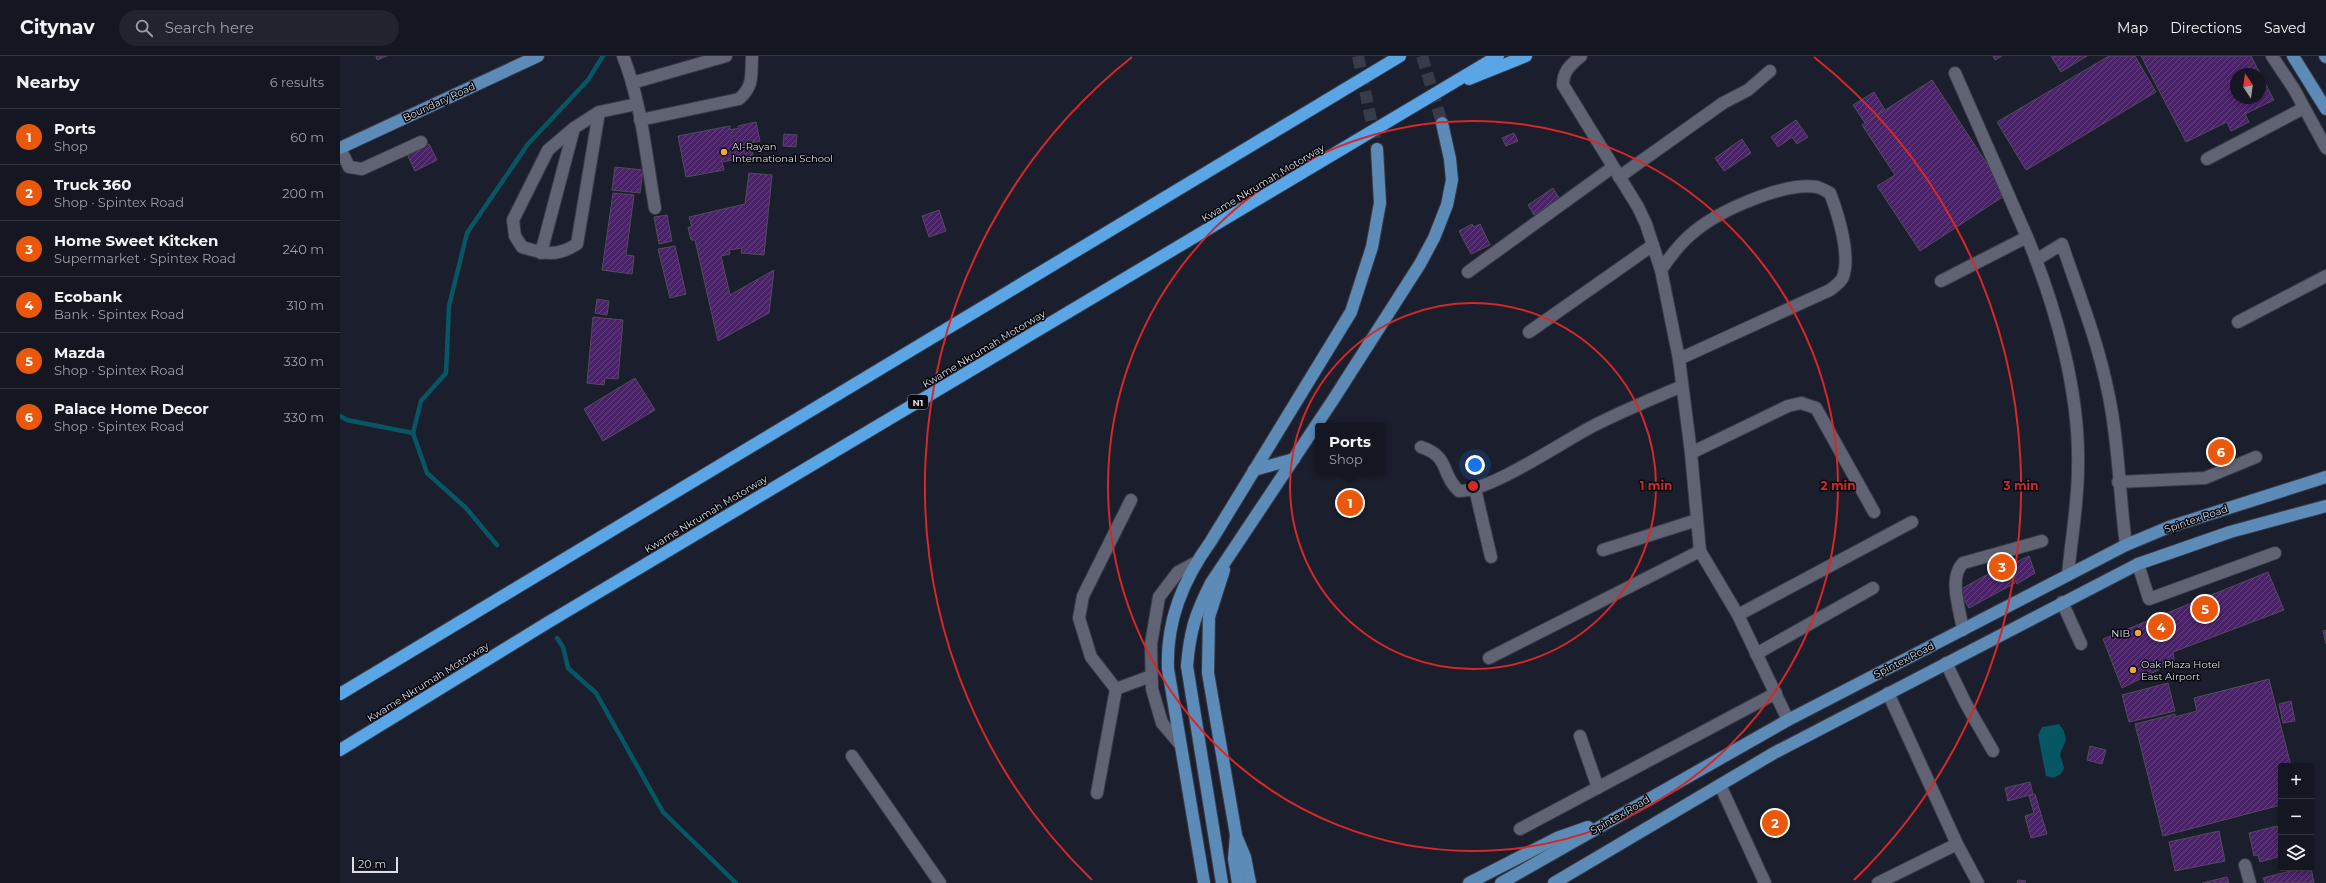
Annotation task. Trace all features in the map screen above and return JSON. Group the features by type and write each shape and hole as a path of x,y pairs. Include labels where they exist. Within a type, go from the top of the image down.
{"highway":[{"path":"340,694 1400,56"},
{"name":"Kwame Nkrumah Motorway","path":"340,750 547,623 1498,56"},
{"path":"1454,83 1481,76 1526,56"}],"main road":[{"name":"Boundary Road","path":"340,148 524,60 538,56"},
{"path":"2293,56 2326,109"},
{"path":"1317,423 1420,264 1434,238 1447,205 1452,180 1450,159 1442,123"},
{"path":"1204,883 1179,743 1168,669 1167,648 1172,619 1182,589 1194,564 1254,470 1351,312 1372,247 1380,203 1377,149"},
{"path":"1222,883 1187,666 1189,638 1195,614 1211,582 1228,559 1315,426"},
{"path":"1254,470 1294,459"},
{"name":"Spintex Road","path":"1501,883 1788,720 2126,545 2169,527 2326,477"},
{"path":"1554,883 1774,752 2138,564 2230,532 2326,506"},
{"path":"1228,559 1209,617 1208,673 1236,835 1245,857 1250,883"},
{"path":"1469,883 1556,838 1621,815"},
{"path":"1236,835 1234,859 1238,883"}],"street":[{"path":"624,56 637,104 655,208"},
{"path":"632,83 726,56"},
{"path":"640,120 739,99 748,91 751,82 752,56"},
{"path":"1581,56 1567,68 1563,77 1563,85 1638,207 1661,270 1679,359 1691,453 1700,552 1738,615 1788,720"},
{"path":"2272,56 2304,108 2326,148"},
{"path":"1468,272 1616,172 1723,103 1748,90 1770,71"},
{"path":"1955,73 2036,260 2064,353 2074,415 2078,468 2068,575"},
{"path":"598,112 577,244 564,252 541,253 522,247 515,236 513,220 548,150 574,128 598,112 637,104"},
{"path":"2207,159 2304,108"},
{"path":"541,253 574,128"},
{"path":"340,148 349,167 362,169 421,142"},
{"path":"1661,270 1680,244 1696,230 1755,197 1788,190 1817,187 1830,193 1842,240 1846,263 1842,278 1830,290 1679,359"},
{"path":"1941,281 2027,238"},
{"path":"2036,260 2062,244 2096,344 2108,391 2116,439 2118,482 2126,545"},
{"path":"1529,332 1653,245"},
{"path":"2238,322 2326,276"},
{"path":"1421,447 1435,452 1443,462 1453,486 1459,492 1475,489 1516,469 1594,425 1682,386"},
{"path":"1691,453 1788,406 1801,402 1816,408 1874,512"},
{"path":"2118,482 2205,478 2256,457"},
{"path":"1475,489 1490,557"},
{"path":"1097,793 1116,689 1091,657 1079,618 1083,596 1131,500"},
{"path":"1603,550 1697,520"},
{"path":"1738,615 1912,522"},
{"path":"1963,630 1956,586 1957,571 1960,566 1964,563 2042,541"},
{"path":"1489,658 1700,552"},
{"path":"2138,564 2149,599 2275,553"},
{"path":"1179,743 1162,723 1150,676 1151,644 1159,597 1178,572 1194,564"},
{"path":"1756,654 1873,588"},
{"path":"2062,602 2080,644"},
{"path":"1946,663 1966,704 1993,752"},
{"path":"1116,689 1150,676"},
{"path":"1888,693 1957,844 1978,883"},
{"path":"1520,829 1776,694"},
{"path":"1580,736 1598,788"},
{"path":"852,756 940,883"},
{"path":"1720,785 1765,883"},
{"path":"1878,883 1957,844"},
{"path":"2245,865 2250,883"}],"water":[{"path":"2059,724 2064,731 2066,740 2060,754 2064,768 2061,774 2053,778 2046,776 2038,735 2042,727"}],"building":[{"path":"376,56 387,56 377,60"},
{"path":"1993,56 2002,56 1995,60"},
{"path":"2051,56 2087,56 2061,72"},
{"path":"2109,56 2135,56 2156,92 2026,170 1997,122"},
{"path":"2141,56 2251,56 2257,68 2230,68 2230,104 2266,104 2245,114 2249,122 2231,131 2227,122 2186,142"},
{"path":"1932,80 2007,194 1920,251 1877,186 1895,175 1862,125"},
{"path":"2266,85 2274,100 2266,104"},
{"path":"1874,92 1885,110 1865,123 1853,105"},
{"path":"1796,120 1808,137 1797,144 1792,137 1778,147 1771,137"},
{"path":"756,122 760,141 750,143 753,156 722,162 724,170 686,177 678,136 730,126 730,130 739,128 738,126"},
{"path":"1514,133 1518,141 1506,146 1502,138"},
{"path":"784,134 797,135 796,147 783,146"},
{"path":"1742,139 1751,153 1724,171 1715,158"},
{"path":"429,144 437,160 415,171 407,154"},
{"path":"615,167 643,170 640,193 612,190"},
{"path":"749,173 772,175 764,255 741,253 742,248 729,250 730,254 721,256 730,295 774,270 769,313 718,341 695,240 691,240 688,227 692,227 689,217 745,204"},
{"path":"1553,188 1559,198 1534,215 1528,205"},
{"path":"613,193 634,195 626,255 634,256 632,274 602,270"},
{"path":"939,210 946,231 929,237 922,216"},
{"path":"667,215 672,241 659,244 654,217"},
{"path":"1472,224 1474,227 1480,224 1490,245 1471,254 1459,231"},
{"path":"675,246 686,294 670,298 658,249"},
{"path":"597,299 609,301 607,315 595,313"},
{"path":"593,317 623,320 618,379 605,378 604,385 587,383"},
{"path":"635,378 655,410 603,441 584,409"},
{"path":"2029,556 2035,573 2017,584 2008,566"},
{"path":"2005,565 2015,583 1969,608 1959,590"},
{"name":"Oak Plaza Hotel East Airport","path":"2268,572 2284,610 2173,652 2174,662 2122,688 2103,639"},
{"path":"2326,630 2326,644 2323,631"},
{"path":"2269,679 2290,763 2278,763 2278,806 2163,836 2135,724 2175,714 2175,717 2197,711 2194,698"},
{"path":"2168,683 2175,711 2129,722 2122,695"},
{"path":"2291,701 2295,721 2283,723 2279,704"},
{"path":"2090,746 2106,750 2102,764 2087,760"},
{"path":"2030,782 2033,794 2008,801 2005,788"},
{"path":"2035,794 2047,834 2031,838 2025,816 2034,813 2029,796"},
{"path":"2277,826 2278,857 2260,862 2258,855 2254,856 2249,833"},
{"path":"2219,831 2225,861 2175,871 2169,842"},
{"path":"2290,871 2312,871 2314,883 2265,883 2263,878"},
{"path":"2227,877 2229,883 2202,883"},
{"path":"2018,880 2026,881 2025,883 2017,883"}],"waterway":[{"path":"413,433 421,401 446,373 449,306 467,233 528,144 588,80 603,56"},
{"path":"340,416 347,420 413,433 427,473 466,508 497,545"},
{"path":"557,638 563,647 568,668 596,693 663,812 736,883"}],"tunnel":[{"path":"1358,56 1377,149"},
{"path":"1422,56 1442,123"}],"place":[{"name":"Al-Rayan International School","path":"724,152"},
{"name":"Palace Home Decor","path":"2221,452"},
{"name":"Ports","path":"1350,503"},
{"name":"Home Sweet Kitcken","path":"2002,567"},
{"name":"Mazda","path":"2205,609"},
{"name":"Ecobank","path":"2161,627"},
{"name":"NIB","path":"2138,633"},
{"name":"Oak Plaza Hotel East Airport","path":"2133,670"},
{"name":"Truck 360","path":"1775,823"}]}
